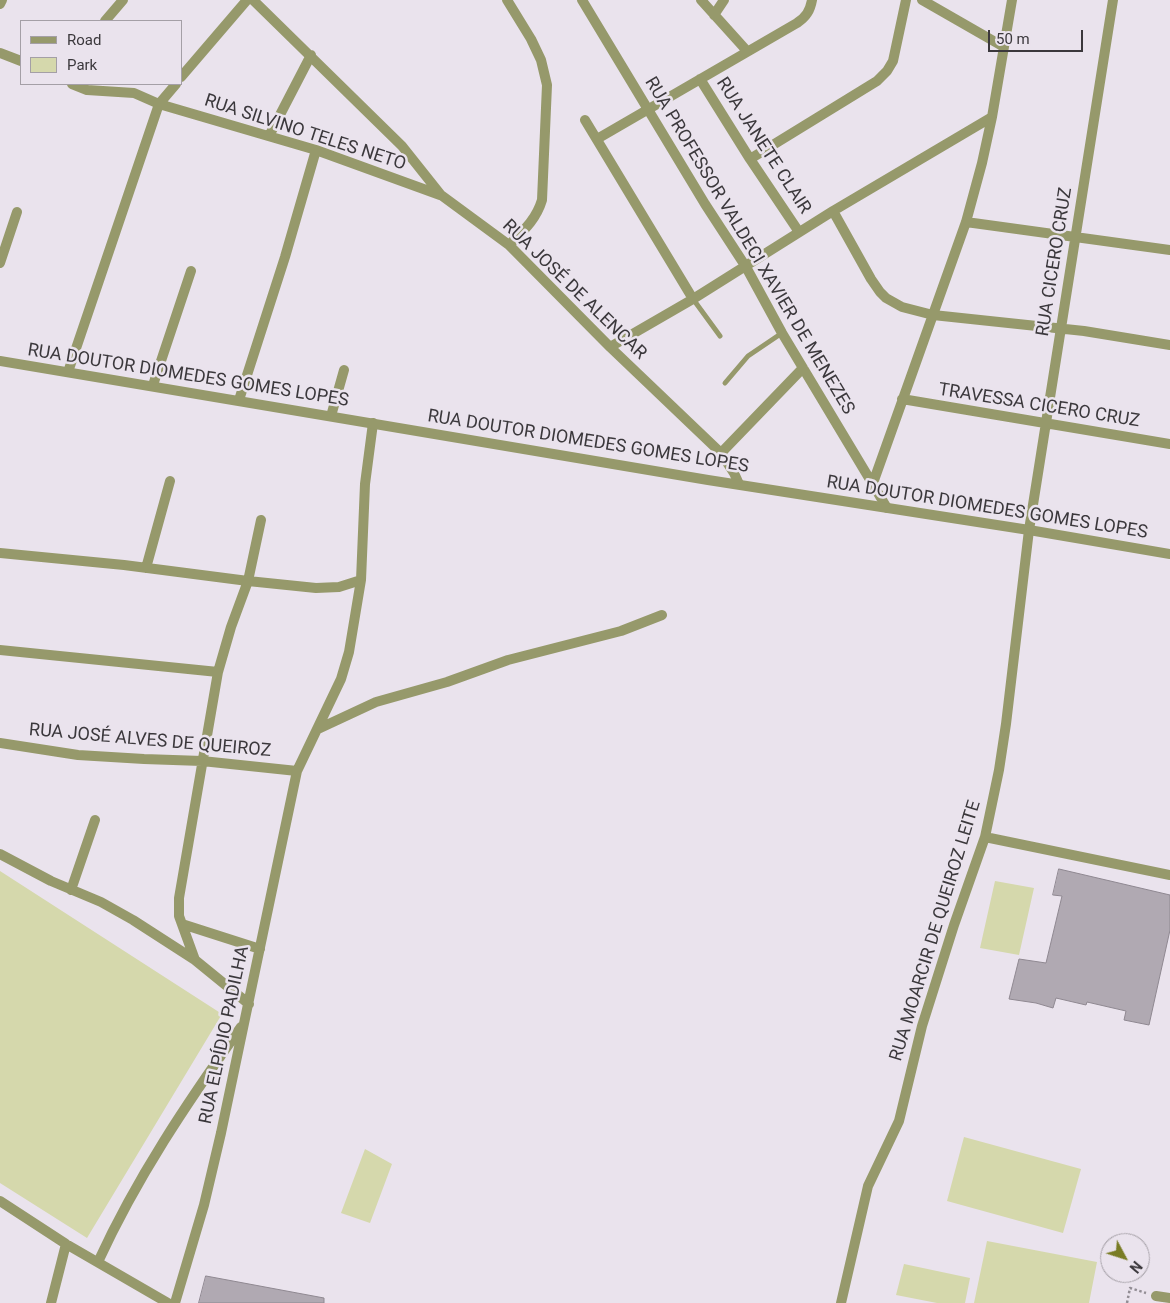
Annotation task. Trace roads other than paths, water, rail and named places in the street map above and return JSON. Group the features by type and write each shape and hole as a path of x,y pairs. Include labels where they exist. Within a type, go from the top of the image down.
{"street":[{"path":"0,4 2,0"},
{"path":"106,20 123,0"},
{"path":"182,76 247,0"},
{"name":"RUA JOSÉ DE ALENCAR","path":"253,0 402,146 441,195 508,245 610,347 721,453 739,484"},
{"path":"507,0 531,39 541,60 547,85 542,200 538,213 530,224 508,245"},
{"name":"RUA PROFESSOR VALDECI XAVIER DE MENEZES","path":"582,0 705,204 746,267 782,333 887,508"},
{"path":"701,0 747,51"},
{"path":"714,15 724,0"},
{"path":"597,138 802,20 811,8 812,0"},
{"path":"750,159 877,81 887,71 893,61 906,0"},
{"path":"922,0 1004,46"},
{"path":"873,483 966,222 992,117 1012,0"},
{"name":"RUA CICERO CRUZ","path":"1029,530 1113,0"},
{"path":"0,53 20,61"},
{"path":"269,136 311,56"},
{"name":"RUA JANETE CLAIR","path":"700,78 750,159 799,232"},
{"name":"RUA SILVINO TELES NETO","path":"74,85 87,90 134,93 159,104 316,150 441,195"},
{"path":"68,372 159,104 175,85"},
{"path":"610,347 693,299 833,211 992,117"},
{"path":"585,120 693,299"},
{"path":"239,400 285,257 316,150"},
{"path":"833,211 880,292 886,298 902,307 933,315 1107,334 1170,346"},
{"path":"0,264 16,212"},
{"path":"966,222 1170,250"},
{"path":"153,385 191,271"},
{"name":"RUA DOUTOR DIOMEDES GOMES LOPES","path":"0,361 1170,554"},
{"path":"721,453 803,368"},
{"path":"331,416 344,370"},
{"name":"TRAVESSA CICERO CRUZ","path":"902,399 1170,444"},
{"name":"RUA ELPÍDIO PADILHA","path":"175,1303 204,1205 249,1004 297,771 341,679 349,652 361,580 365,484 373,423"},
{"path":"146,568 170,481"},
{"path":"195,960 179,916 179,898 218,672 231,627 248,581 261,520"},
{"name":"RUA MOARCIR DE QUEIROZ LEITE","path":"840,1303 868,1186 899,1121 922,1026 985,837 999,770 1006,724 1029,530"},
{"path":"0,553 248,581 329,588 361,580"},
{"path":"318,729 376,702 447,682 508,660 621,631 662,614"},
{"path":"0,650 218,672"},
{"name":"RUA JOSÉ ALVES DE QUEIROZ","path":"0,743 78,755 202,761 297,771"},
{"path":"71,890 95,820"},
{"path":"985,837 1170,875"},
{"path":"0,854 51,881 102,902 133,920 195,960 249,1004"},
{"path":"182,924 260,949"},
{"path":"98,1262 118,1218 148,1166 197,1090 245,1022"},
{"path":"0,1201 66,1244 168,1303"},
{"path":"51,1303 66,1244"},
{"path":"1156,1296 1170,1298"}],"lane":[{"path":"693,299 720,336"},
{"path":"725,383 748,356 782,333"}]}
